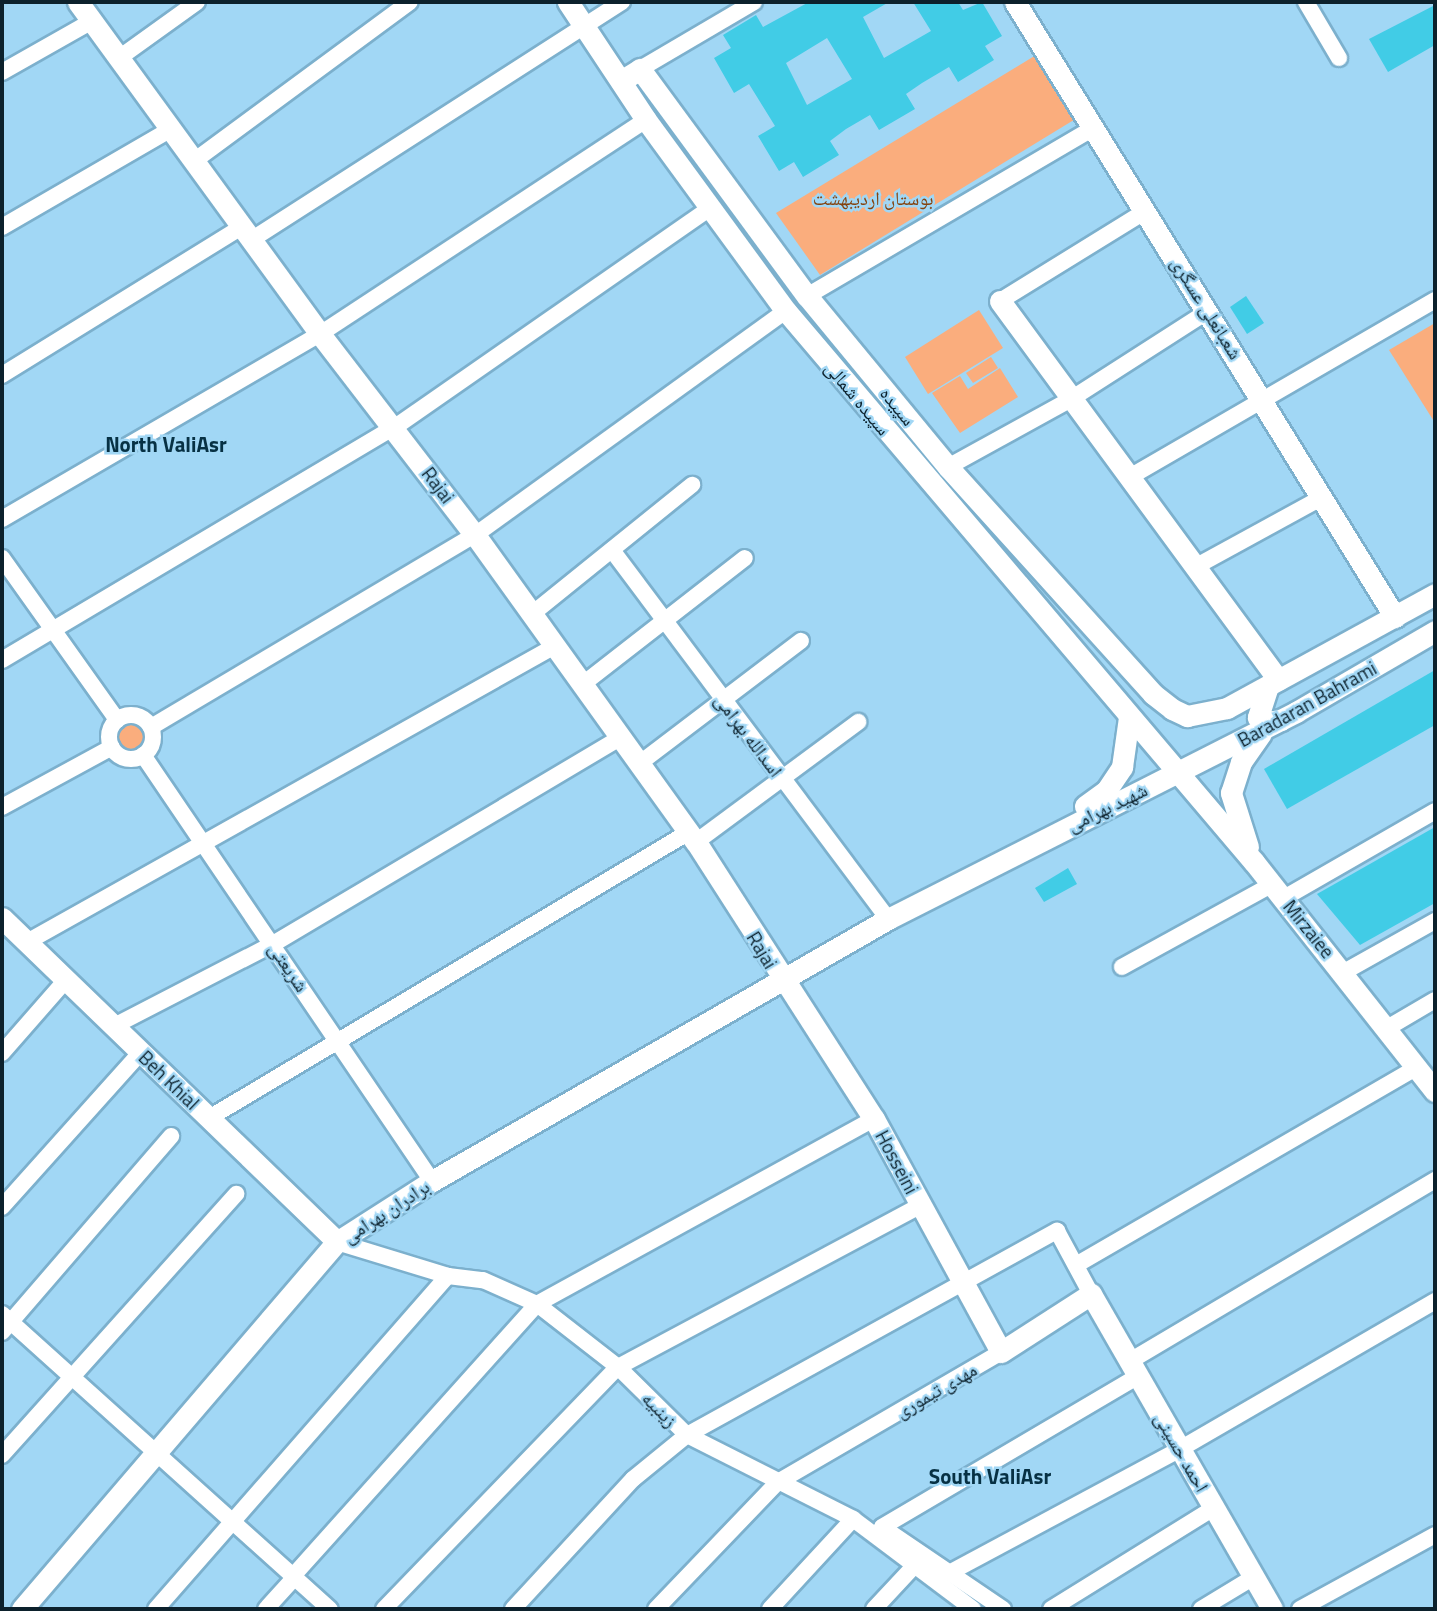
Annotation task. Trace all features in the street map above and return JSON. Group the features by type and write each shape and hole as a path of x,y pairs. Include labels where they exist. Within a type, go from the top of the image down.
{"main road":[{"name":"Rajai","path":"78,2 320,334 395,427 475,535 640,763 692,837 780,980"},
{"name":"سپیده شمالی","path":"568,2 646,120 786,311 1176,772"},
{"name":"شعبانعلی عسگری","path":"1015,2 1265,402 1395,617"},
{"path":"621,81 640,69"},
{"name":"سپیده","path":"640,69 807,296 948,467 1153,694 1187,716"},
{"path":"1000,301 1195,567 1273,683 1258,717 1273,724 1241,762 1231,793 1254,862"},
{"path":"854,392 874,377"},
{"path":"970,531 990,513"},
{"name":"Baradaran Bahrami","path":"1187,716 1227,708 1435,594"},
{"name":"Baradaran Bahrami","path":"1176,772 1273,724 1435,631"},
{"path":"780,980 888,919 1038,841 1106,791 1122,767 1129,740 1129,717"},
{"name":"شهید بهرامی","path":"1038,841 1176,772"},
{"name":"Mirzaiee","path":"1176,772 1279,891 1389,1027 1435,1091"},
{"name":"Beh Khial","path":"2,918 337,1242"},
{"name":"Hosseini","path":"780,980 874,1119 1001,1352"},
{"name":"برادران بهرامی","path":"22,1609 337,1242 432,1181 780,980"},
{"name":"احمد حسینی","path":"1091,1294 1272,1609"},
{"name":"مهدی تیموری","path":"1001,1352 1091,1294"}],"street":[{"path":"119,58 197,2"},
{"path":"194,161 411,2"},
{"path":"2,375 247,233 622,2"},
{"path":"640,69 754,2"},
{"path":"1306,2 1339,58"},
{"path":"2,72 92,21"},
{"path":"2,519 320,334 646,120"},
{"path":"807,296 1095,127"},
{"path":"2,227 171,129"},
{"path":"2,660 395,427 711,207"},
{"path":"1000,301 1146,211"},
{"path":"1128,478 1265,402 1435,300"},
{"path":"150,727 475,535 786,311"},
{"path":"948,467 1071,399 1208,311"},
{"path":"532,614 692,485"},
{"path":"1195,567 1323,497"},
{"name":"اسدالله بهرامی","path":"612,550 888,919"},
{"path":"2,558 117,720"},
{"path":"583,684 745,558"},
{"path":"640,763 801,641"},
{"path":"27,942 204,840 555,646"},
{"path":"132,715 150,727 153,739 143,755 129,759 112,747 110,732 117,720 132,715"},
{"path":"209,1118 337,1041 692,837 781,779 858,722"},
{"path":"114,1026 273,944 621,737"},
{"path":"2,807 112,747"},
{"name":"شریعتی","path":"143,755 204,840 432,1181"},
{"path":"1122,967 1435,811"},
{"path":"1344,972 1435,921"},
{"path":"2,1052 66,980"},
{"path":"1389,1027 1435,1000"},
{"path":"2,1206 141,1052"},
{"path":"1076,1265 1418,1067"},
{"path":"266,1609 537,1304 874,1119"},
{"path":"171,1136 5,1323 73,1378 330,1609"},
{"path":"1003,1609 882,1527 1435,1180"},
{"path":"2,1455 236,1194"},
{"path":"384,1609 618,1367 920,1206"},
{"path":"513,1609 633,1479 687,1436 1057,1231 1091,1294"},
{"name":"زینبیه","path":"337,1242 448,1276 483,1280 537,1304 618,1367 687,1436 853,1519 973,1609"},
{"path":"156,1609 448,1276"},
{"path":"951,1572 1180,1449 1435,1301"},
{"name":"مهدی تیموری","path":"656,1609 778,1482 1001,1352"},
{"path":"1051,1609 1214,1508"},
{"path":"770,1609 853,1519"},
{"path":"1300,1609 1435,1535"},
{"path":"874,1609 915,1565"},
{"path":"1201,1609 1254,1577"}],"green space":[{"name":"بوستان اردیبهشت","path":"1041,52 1082,115 820,275 776,213"},
{"path":"979,310 1003,348 928,394 905,357"},
{"path":"1435,323 1435,423 1389,350"},
{"path":"991,357 998,368 973,383 966,373"},
{"path":"1000,368 1018,397 960,433 932,393 960,376 968,389"},
{"path":"132,718 145,724 151,737 145,750 132,756 119,750 113,737 119,724"}],"building":[{"path":"809,2 889,2 863,17 884,58 931,31 913,2 958,2 963,10 982,2 1002,36 985,46 994,60 958,82 949,67 922,83 906,94 915,109 879,130 870,115 846,129 830,141 839,155 803,177 794,162 779,171 758,136 775,126 749,84 734,93 714,58 731,48 723,35 756,15 763,27","holes":["827,38 852,79 807,105 786,63"]},
{"path":"1435,5 1435,45 1388,72 1369,39"},
{"path":"1246,296 1264,323 1247,334 1230,307"},
{"path":"1435,670 1435,725 1287,809 1264,769"},
{"path":"1435,827 1435,903 1360,945 1317,894"},
{"path":"1068,868 1077,884 1044,902 1035,888"}],"district":[{"name":"North ValiAsr","path":"166,444"},
{"name":"South ValiAsr","path":"990,1476"}]}
